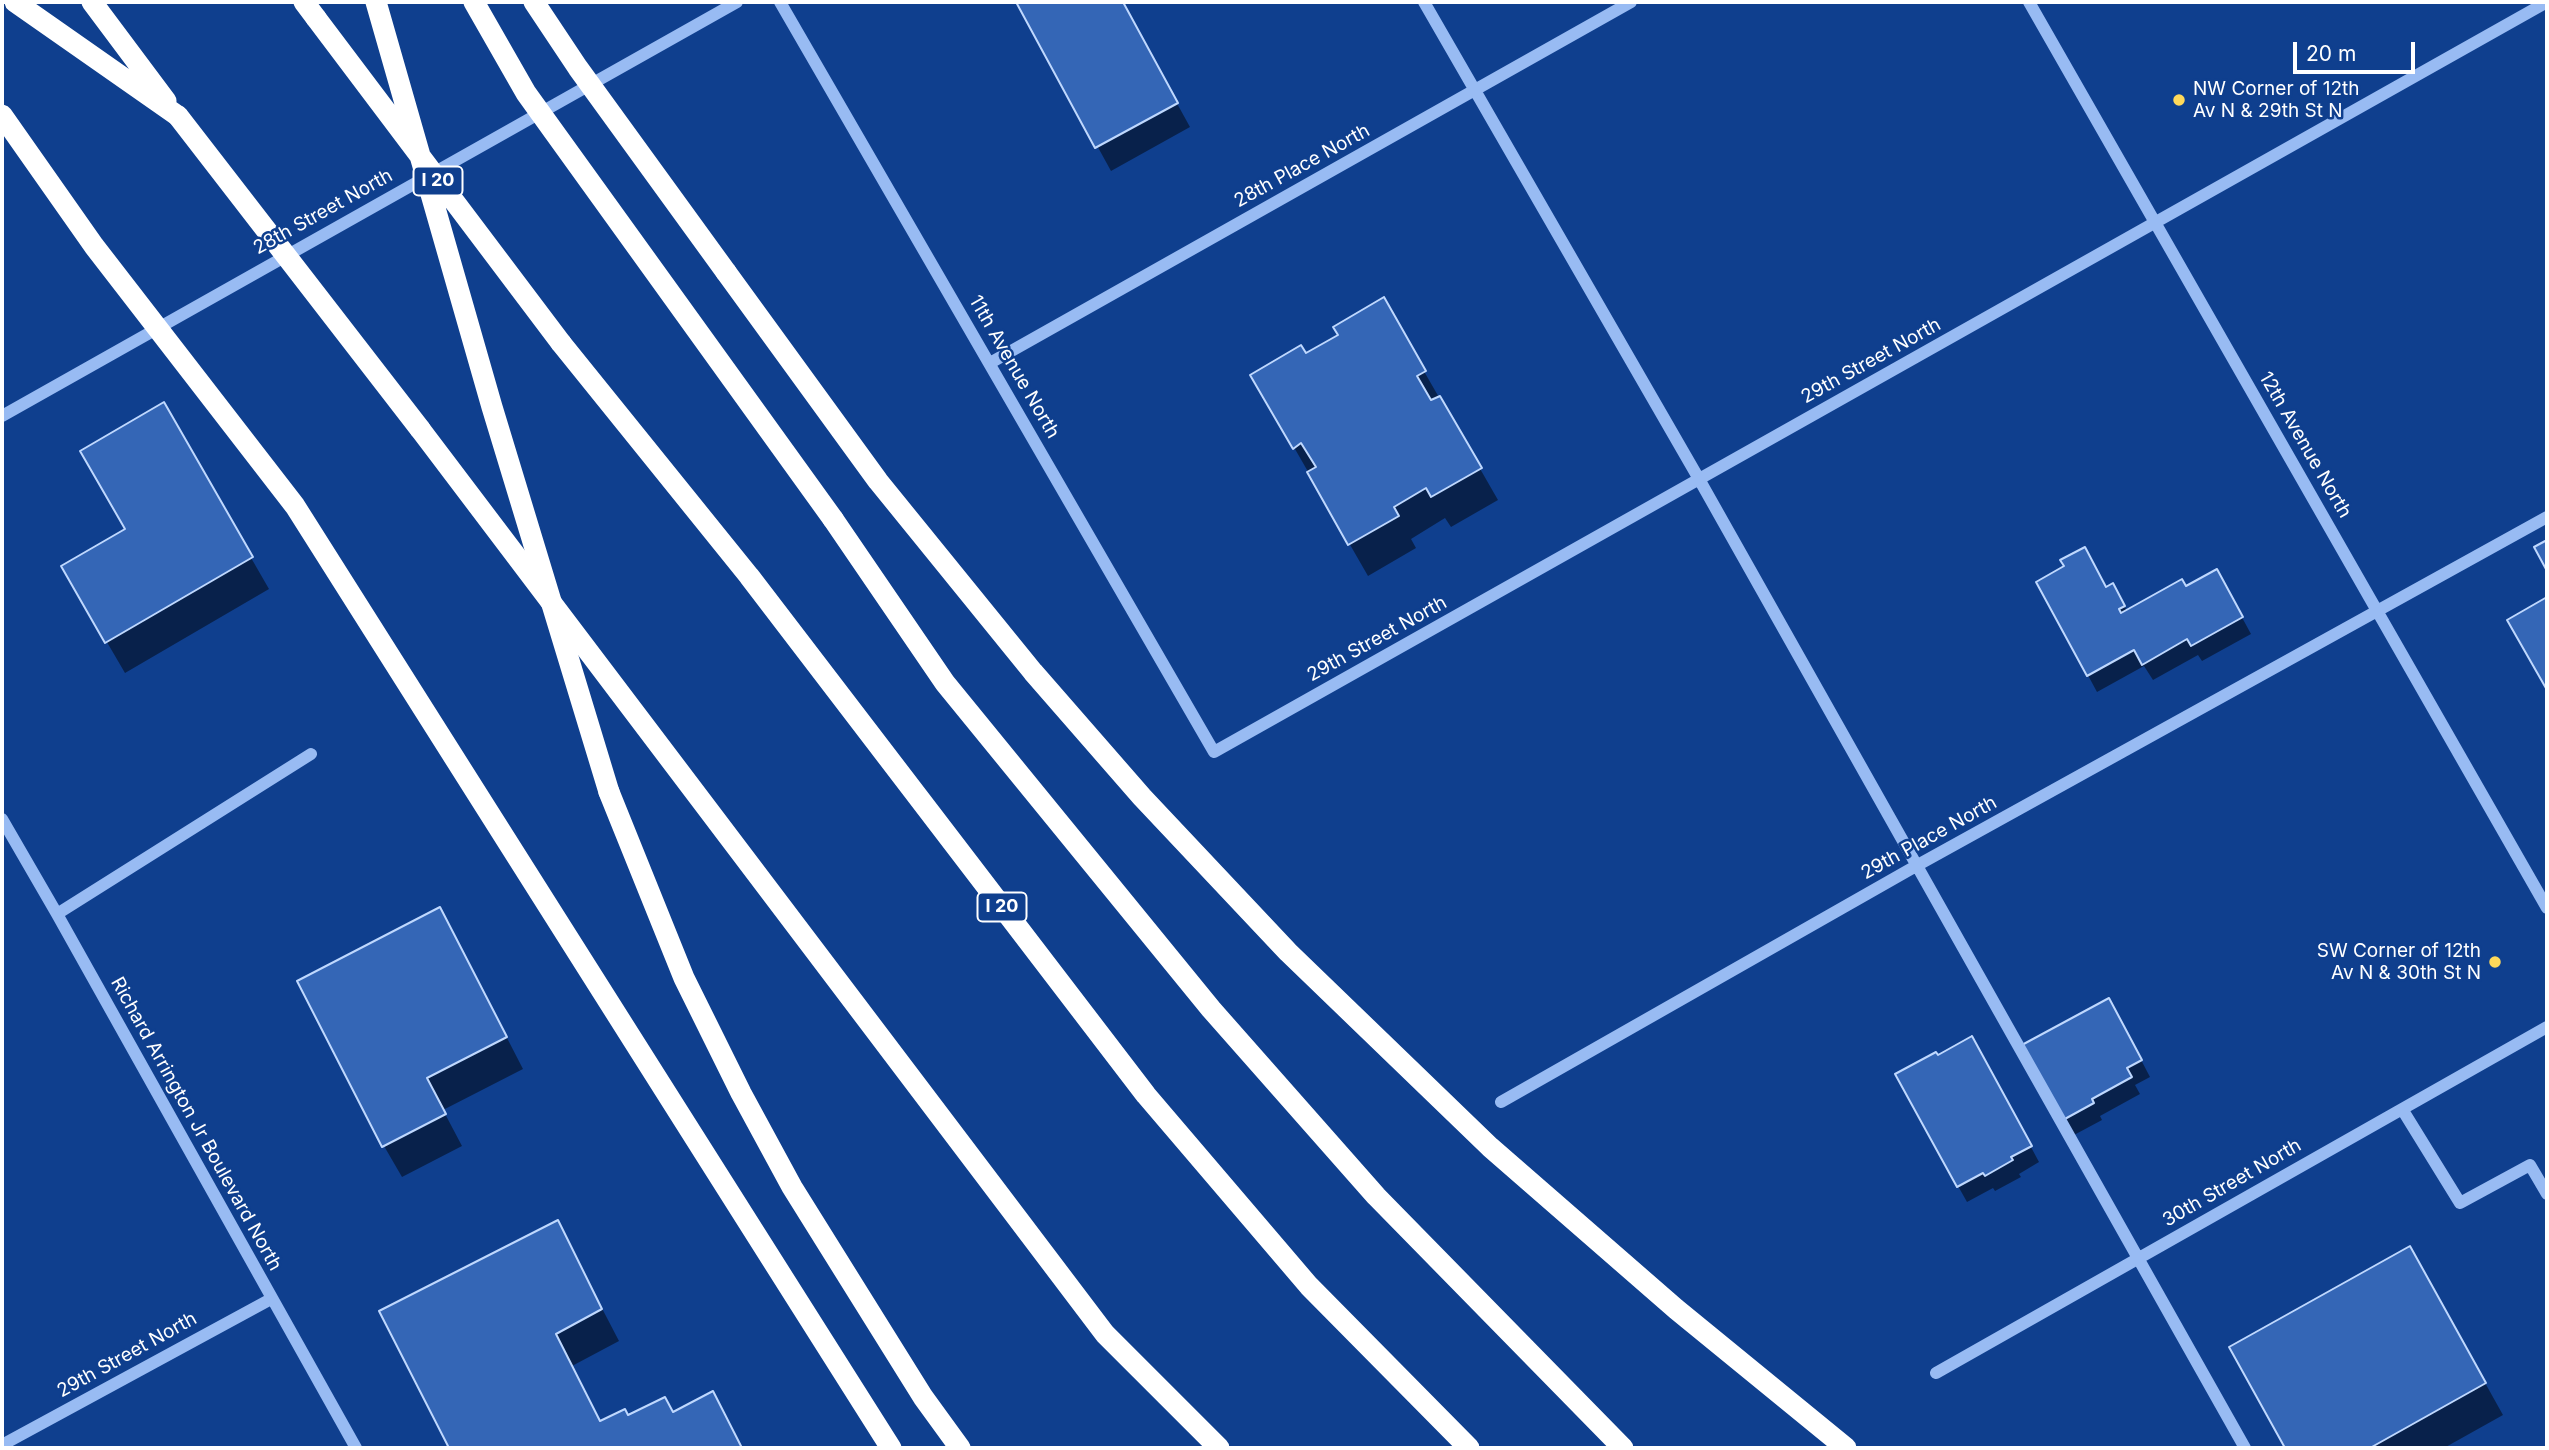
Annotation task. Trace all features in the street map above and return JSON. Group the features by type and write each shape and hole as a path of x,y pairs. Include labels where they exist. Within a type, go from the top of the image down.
{"highway":[{"path":"15,2 178,116"},
{"path":"92,2 420,429 1105,1334 1219,1448"},
{"path":"376,2 488,394 609,792 674,953 741,1093 792,1187 923,1397 960,1448"},
{"path":"474,2 526,93 833,519 946,683 1211,1009 1376,1196 1623,1448"},
{"path":"534,2 578,68 878,481 1032,672 1142,797 1288,952 1490,1147 1676,1308 1846,1448"},
{"name":"I 20","path":"310,10 561,343 749,576 1146,1095 1309,1286 1469,1448"},
{"path":"2,115 94,246 295,506 891,1448"}],"street":[{"name":"28th Street North","path":"2,415 737,2"},
{"name":"11th Avenue North","path":"780,2 1214,752"},
{"path":"1424,2 1699,479 2245,1448"},
{"name":"28th Place North","path":"990,363 1632,2"},
{"name":"12th Avenue North","path":"2029,2 2547,908"},
{"name":"29th Street North","path":"1214,752 2547,2"},
{"name":"29th Place North","path":"1502,1102 1916,866 2547,517"},
{"path":"57,914 311,754"},
{"name":"Richard Arrington Jr Boulevard North","path":"2,819 356,1448"},
{"name":"30th Street North","path":"1936,1373 2547,1027"},
{"path":"2402,1109 2460,1203 2530,1165 2547,1194"},
{"name":"29th Street North","path":"2,1445 271,1299"}],"building":[{"path":"1016,2 1123,2 1178,103 1095,148"},
{"path":"1384,297 1426,371 1417,376 1431,400 1440,396 1482,468 1431,497 1426,488 1394,507 1399,516 1348,545 1307,472 1316,467 1301,443 1293,449 1250,375 1301,345 1306,353 1338,335 1333,327"},
{"path":"164,402 253,557 105,643 61,566 125,529 80,451"},
{"path":"2547,540 2547,571 2534,547"},
{"path":"2085,547 2106,587 2113,583 2125,606 2119,609 2121,613 2182,579 2186,586 2217,569 2243,617 2191,646 2187,639 2142,665 2134,650 2087,676 2036,582 2064,566 2060,560"},
{"path":"2547,597 2547,690 2507,620"},
{"path":"440,907 507,1037 427,1078 446,1114 382,1147 297,981"},
{"path":"2109,998 2142,1060 2127,1068 2132,1077 2092,1099 2094,1103 2063,1120 2020,1046"},
{"path":"1972,1036 2032,1146 1985,1176 1983,1173 1957,1187 1895,1074"},
{"path":"558,1220 602,1309 556,1334 600,1421 625,1409 628,1415 665,1397 673,1412 713,1391 742,1448 449,1448 379,1311"},
{"path":"2410,1246 2486,1383 2370,1448 2285,1448 2229,1347"}],"place":[{"name":"NW Corner of 12th Av N & 29th St N","path":"2179,100"},
{"name":"SW Corner of 12th Av N & 30th St N","path":"2495,962"}]}
